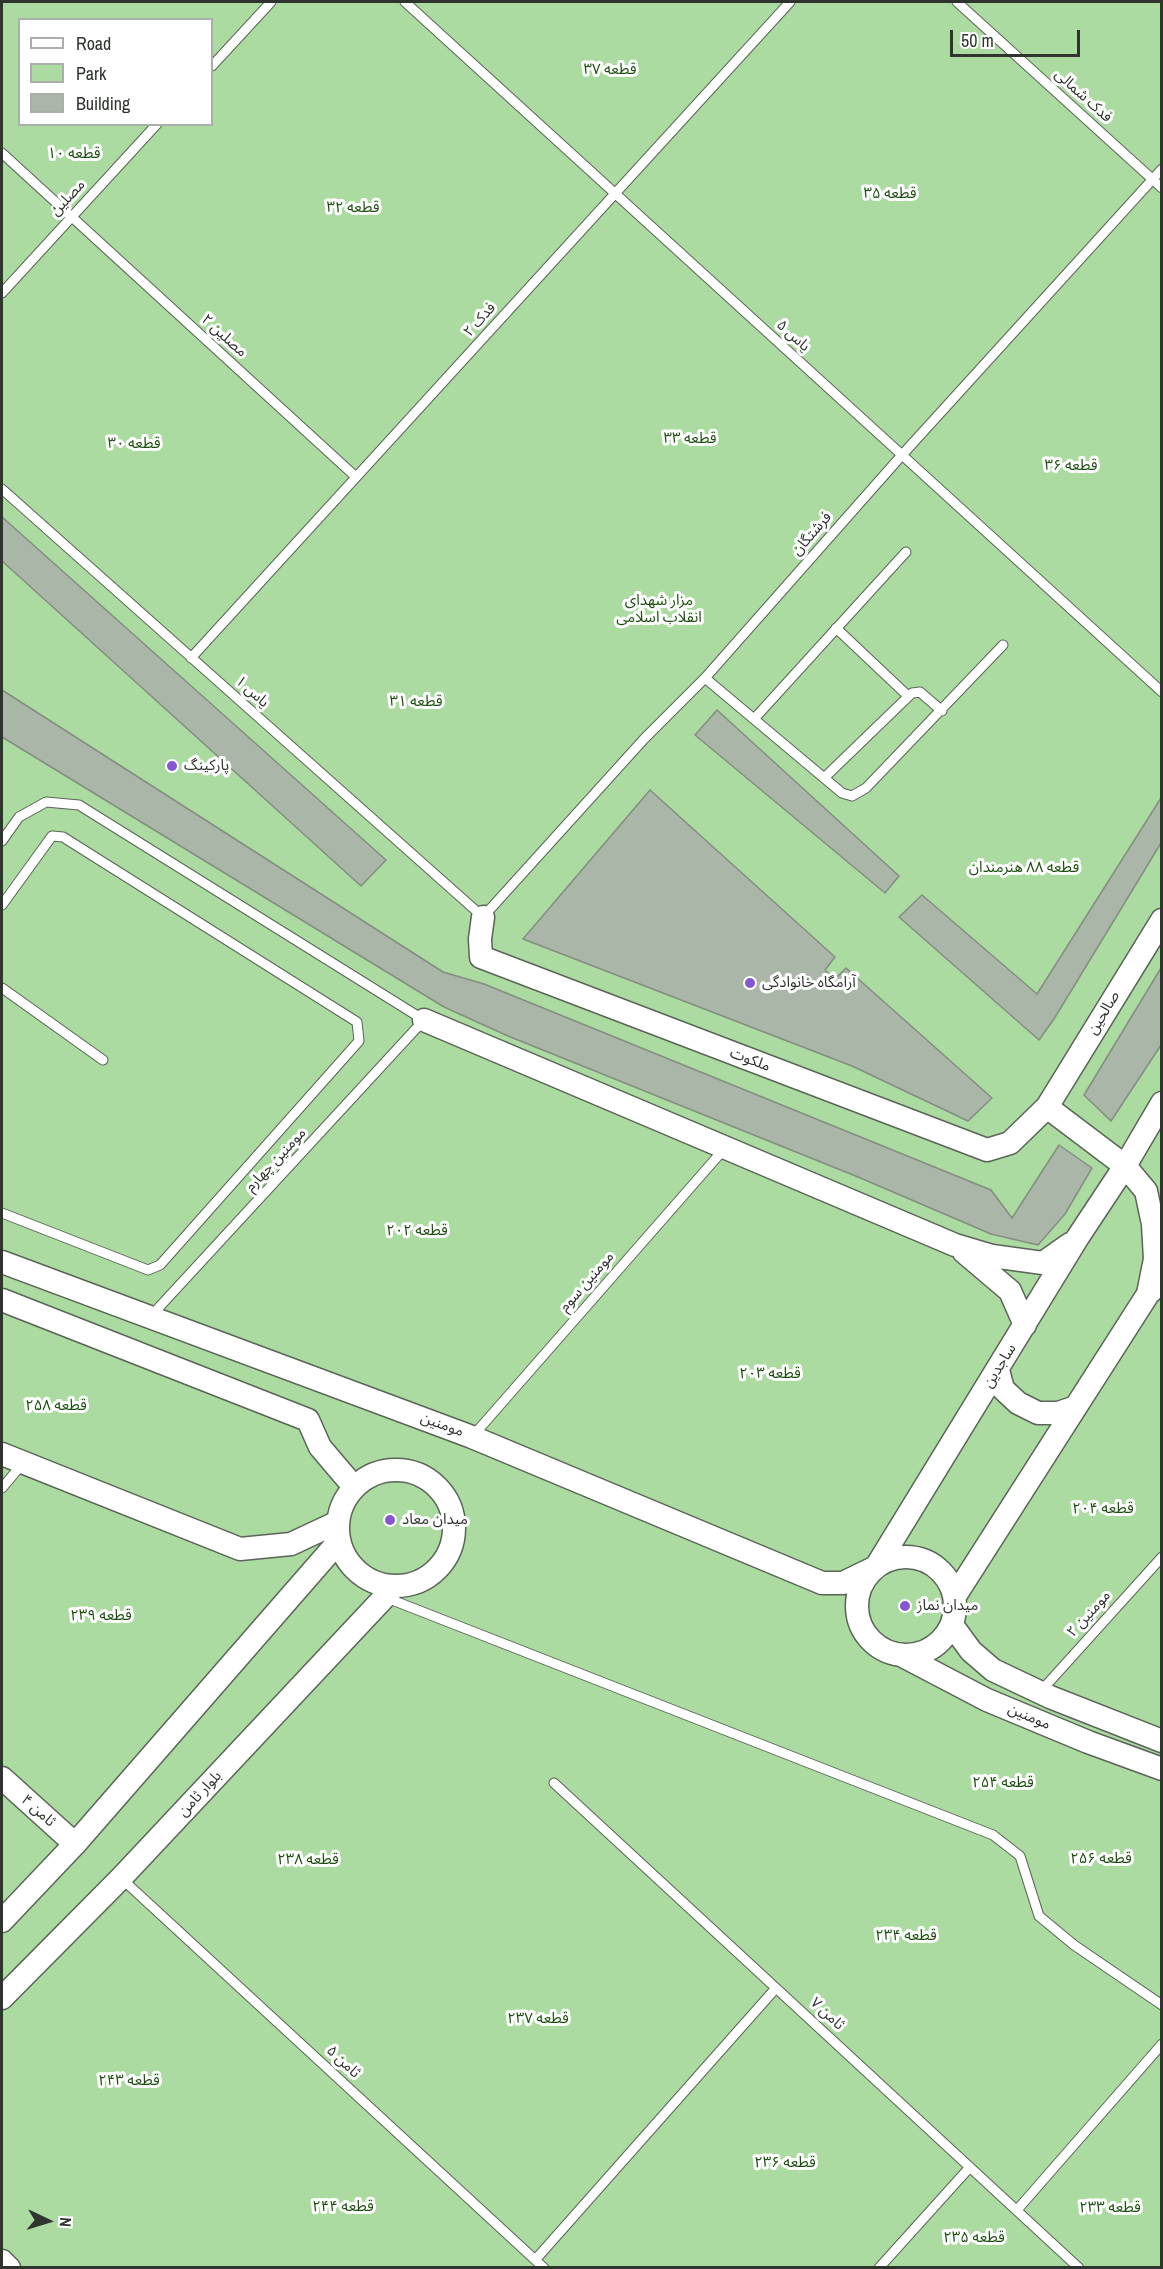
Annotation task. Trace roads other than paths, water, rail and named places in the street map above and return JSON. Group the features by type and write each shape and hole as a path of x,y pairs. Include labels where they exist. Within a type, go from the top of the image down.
{"street":[{"name":"ملکوت","path":"483,917 480,939 481,957 987,1150 1010,1143 1047,1107"},
{"name":"صالحین","path":"1047,1107 1161,920"},
{"path":"423,1020 955,1245 992,1256 1043,1263 1078,1238"},
{"name":"ساجدین","path":"876,1567 1078,1238 1125,1166 1161,1103"},
{"path":"955,1596 1155,1288 1153,1224 1146,1191 1125,1166 1047,1107"},
{"path":"955,1245 1010,1291 1026,1325"},
{"name":"مومنین","path":"2,1262 472,1437 822,1583 843,1583 876,1567"},
{"path":"2,1300 308,1420 321,1447 354,1487"},
{"path":"998,1370 1003,1389 1018,1403 1038,1413 1058,1413 1076,1407"},
{"path":"2,1454 240,1549 291,1544 338,1531"},
{"path":"387,1470 406,1470 425,1477 439,1489 450,1505 454,1524 452,1543 444,1560 431,1574 390,1592 359,1573 346,1558 338,1531 343,1503 354,1487 369,1476 387,1470"},
{"path":"2,1921 75,1844 338,1531"},
{"path":"907,1556 923,1559 938,1568 949,1580 955,1596 956,1611 952,1625 943,1639 931,1649 916,1654 901,1655 879,1647 867,1636 860,1623 857,1608 859,1592 866,1578 876,1567 891,1559 907,1556"},
{"name":"بلوار ثامن","path":"2,1998 121,1878 390,1592"},
{"name":"مومنین","path":"952,1625 972,1651 993,1670 1040,1692 1161,1741"},
{"name":"مومنین","path":"901,1655 987,1700 1088,1742 1161,1769"},
{"name":"ثامن ۴","path":"2,1778 75,1844"},
{"path":"2,2261 9,2268"}],"lane":[{"path":"213,65 271,2"},
{"name":"یاس ۵","path":"405,2 1161,692"},
{"name":"فدک ۲","path":"191,658 790,2"},
{"name":"فدک شمالی","path":"957,2 1161,188"},
{"name":"مصلین","path":"2,293 155,126"},
{"name":"مصلین ۲","path":"2,153 356,477"},
{"name":"فرشتگان","path":"483,917 644,740 705,678 902,455 1161,169"},
{"name":"یاس ۱","path":"2,489 483,917"},
{"path":"754,719 906,552"},
{"path":"836,628 908,696"},
{"path":"705,678 848,796 861,792 942,711 1003,645"},
{"path":"824,778 908,696 916,691 942,711"},
{"path":"2,841 19,817 46,802 80,805 423,1020"},
{"path":"2,905 52,836 63,837 357,1022 359,1041 160,1265 148,1270 2,1213"},
{"path":"2,988 103,1060"},
{"name":"مومنین چهارم","path":"150,1318 423,1020"},
{"name":"مومنین سوم","path":"472,1437 724,1148"},
{"path":"2,1488 23,1463"},
{"name":"مومنین ۲","path":"1040,1692 1161,1557"},
{"path":"390,1592 993,1835 1020,1856 1039,1916 1074,1945 1161,2005"},
{"name":"ثامن ۷","path":"554,1783 1079,2268"},
{"name":"ثامن ۵","path":"121,1878 544,2268"},
{"path":"536,2259 776,1988"},
{"path":"1017,2210 1161,2044"},
{"path":"879,2268 970,2167"}],"place":[{"name":"پارکینگ","path":"172,766"},
{"name":"آرامگاه خانوادگی","path":"750,983"},
{"name":"میدان معاد","path":"390,1520"},
{"name":"میدان نماز","path":"905,1606"}],"park label":[{"name":"قطعه ۳۷","path":"610,70"},
{"name":"قطعه ۱۰","path":"74,154"},
{"name":"قطعه ۳۵","path":"890,194"},
{"name":"قطعه ۳۲","path":"353,208"},
{"name":"قطعه ۳۳","path":"690,439"},
{"name":"قطعه ۳۰","path":"134,444"},
{"name":"قطعه ۳۶","path":"1071,466"},
{"name":"مزار شهدای انقلاب اسلامی","path":"659,610"},
{"name":"قطعه ۳۱","path":"416,702"},
{"name":"قطعه ۸۸ هنرمندان","path":"1024,868"},
{"name":"قطعه ۲۰۲","path":"417,1231"},
{"name":"قطعه ۲۰۳","path":"770,1374"},
{"name":"قطعه ۲۵۸","path":"56,1406"},
{"name":"قطعه ۲۰۴","path":"1103,1509"},
{"name":"قطعه ۲۳۹","path":"101,1616"},
{"name":"قطعه ۲۵۴","path":"1003,1783"},
{"name":"قطعه ۲۵۶","path":"1101,1859"},
{"name":"قطعه ۲۳۸","path":"308,1860"},
{"name":"قطعه ۲۳۴","path":"906,1936"},
{"name":"قطعه ۲۳۷","path":"538,2019"},
{"name":"قطعه ۲۴۳","path":"129,2081"},
{"name":"قطعه ۲۳۶","path":"785,2163"},
{"name":"قطعه ۲۴۴","path":"343,2207"},
{"name":"قطعه ۲۳۳","path":"1110,2208"},
{"name":"قطعه ۲۳۵","path":"974,2238"}]}
